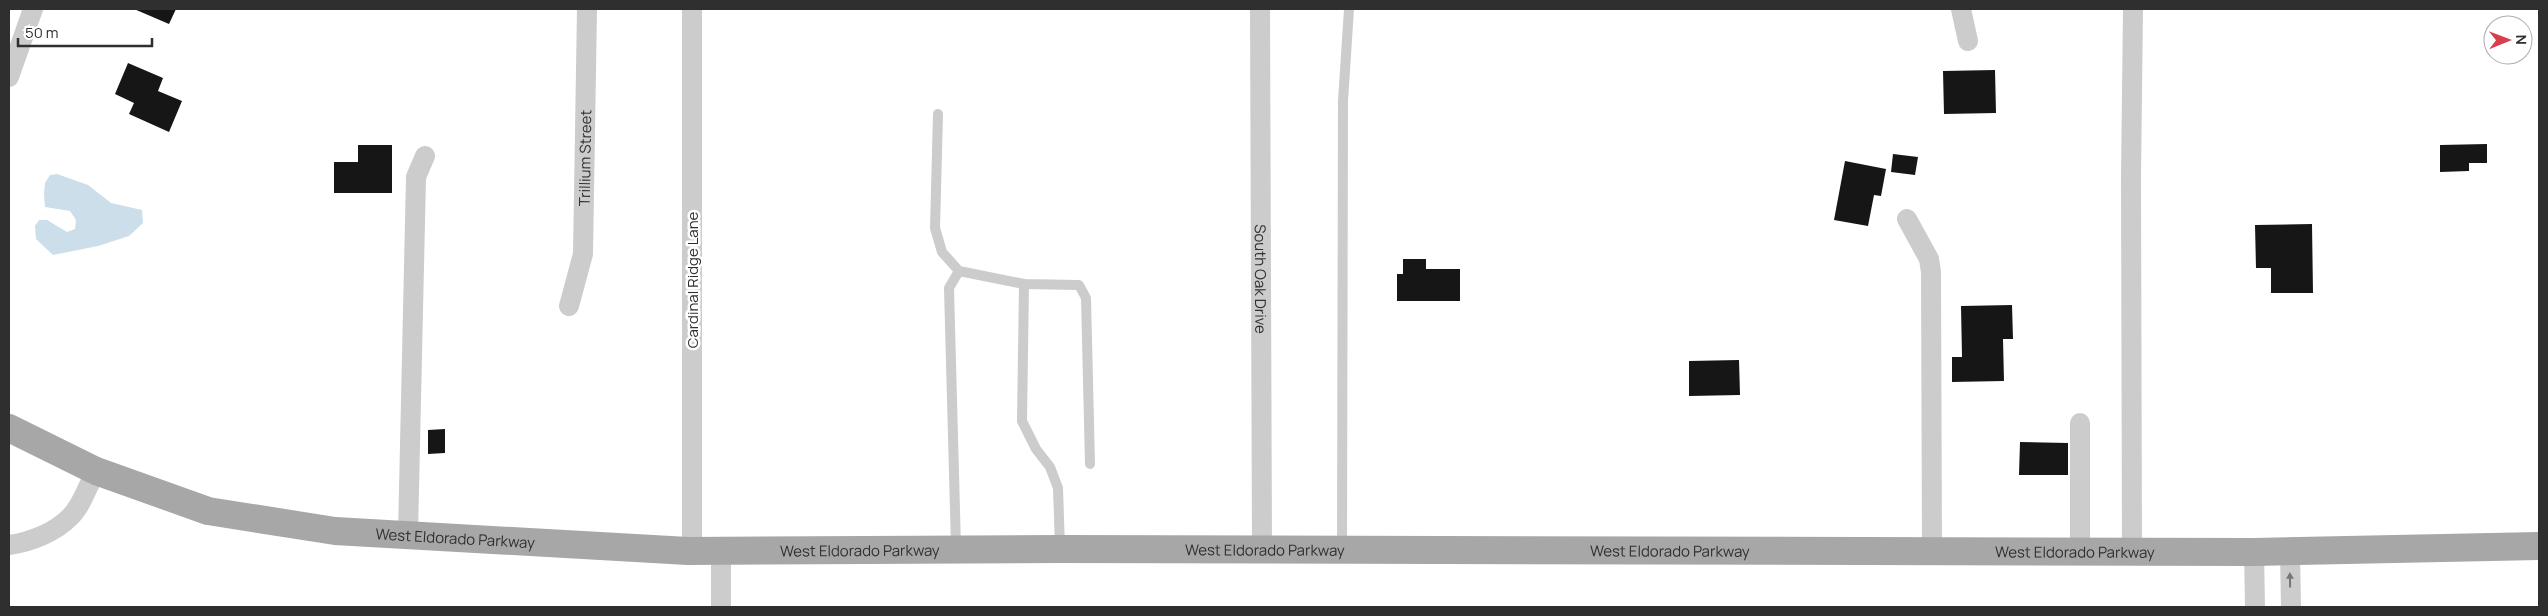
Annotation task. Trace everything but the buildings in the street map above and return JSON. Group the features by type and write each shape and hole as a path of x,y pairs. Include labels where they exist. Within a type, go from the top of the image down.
{"main road":[{"name":"West Eldorado Parkway","path":"9,428 96,471 208,511 335,531 692,552 1060,549 2290,552 2539,546"}],"street":[{"path":"9,77 33,9"},
{"name":"Trillium Street","path":"569,306 583,254 587,9"},
{"name":"Cardinal Ridge Lane","path":"692,9 692,552"},
{"name":"South Oak Drive","path":"1260,9 1262,550"},
{"path":"1962,9 1968,41"},
{"path":"2132,551 2131,177 2133,9"},
{"path":"408,534 416,177 426,156"},
{"path":"1907,218 1929,259 1932,272 1932,551"},
{"path":"2080,423 2080,550"},
{"path":"9,545 25,543 50,532 72,515 96,471"},
{"path":"721,551 721,607"},
{"path":"2254,552 2255,607"},
{"path":"2290,552 2291,607"}],"lane":[{"path":"1342,550 1343,101 1349,9"},
{"path":"938,114 935,228 942,252 959,271 1024,284 1079,285 1086,298 1090,464"},
{"path":"956,550 949,288 959,271"},
{"path":"1024,284 1022,421 1036,449 1050,467 1058,488 1060,549"}],"water":[{"path":"57,174 88,185 111,203 142,210 143,223 129,236 98,246 53,255 36,239 35,226 39,220 47,220 67,232 75,229 76,220 70,211 45,207 45,183 50,175"}]}
